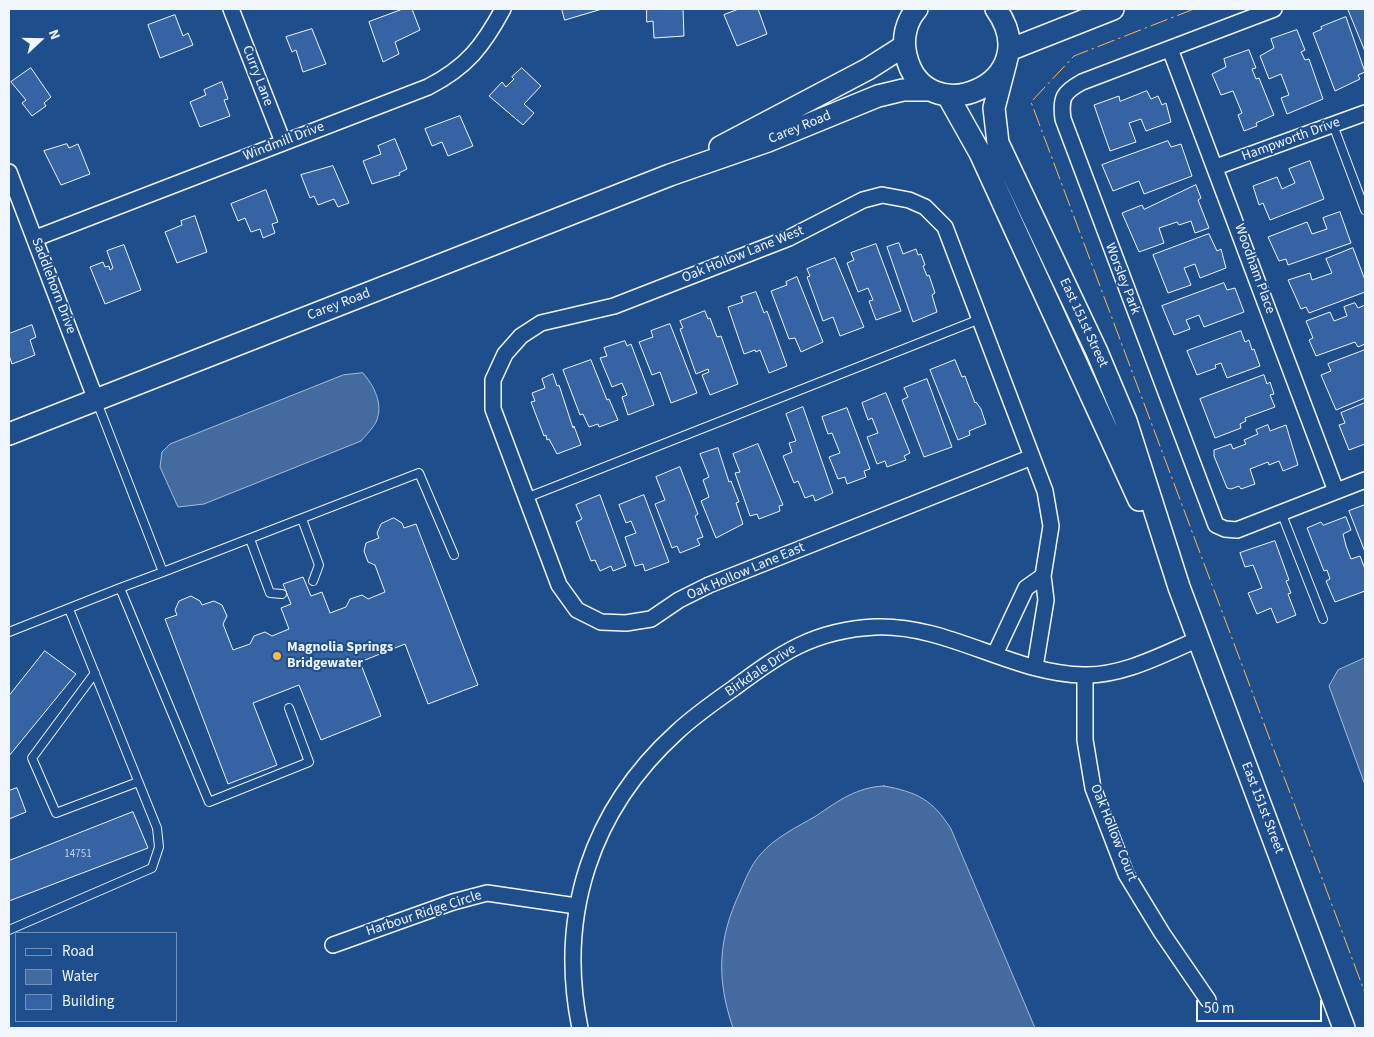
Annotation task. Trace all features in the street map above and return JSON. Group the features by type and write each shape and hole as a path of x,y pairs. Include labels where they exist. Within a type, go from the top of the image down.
{"street":[{"name":"Curry Lane","path":"231,9 283,142"},
{"name":"Windmill Drive","path":"36,238 446,78 477,52 503,9"},
{"path":"996,9 1003,19 1008,34 1007,56 1113,9"},
{"name":"Worsley Park","path":"1274,9 1074,86 1062,101 1063,119 1216,525 1225,529 1237,530 1365,480"},
{"path":"904,46 906,28 915,10"},
{"name":"Carey Road","path":"670,175 868,69 904,46"},
{"name":"East 151st Street","path":"904,46 908,64 918,79 940,93 980,153 1179,587"},
{"name":"Woodham Place","path":"1170,49 1216,167 1336,491"},
{"name":"Carey Road","path":"9,434 670,175 768,141 878,96 903,90 966,96 983,89 997,78 1007,56"},
{"name":"East 151st Street","path":"1007,56 994,108 998,142 1097,352 1126,421 1179,587 1344,1028"},
{"name":"Hampworth Drive","path":"1216,167 1365,113"},
{"name":"Saddlehorn Drive","path":"9,172 36,238 96,400"},
{"name":"Oak Hollow Lane West","path":"526,498 492,409 493,380 504,354 521,336 541,323 614,306 789,238 856,201 882,195 909,200 925,207 945,226 1045,491 1051,526 1043,576 1046,600 1035,667"},
{"name":"Oak Hollow Lane East","path":"526,498 559,585 577,610 601,622 626,623 651,619 679,600 709,585 1032,457"},
{"path":"996,654 1026,588 1043,576"},
{"name":"Birkdale Drive","path":"580,1028 572,962 576,906 583,876 592,852 618,802 635,777 676,732 789,649 815,638 843,631 876,627 902,628 929,633 1035,667 1056,672 1085,675 1114,672 1199,640"},
{"name":"Oak Hollow Court","path":"1085,675 1085,740 1093,788 1126,874 1162,933 1208,1000"},
{"name":"Harbour Ridge Circle","path":"334,945 453,902 487,893 576,906"}],"lane":[{"path":"1333,125 1365,210"},
{"path":"526,498 980,320"},
{"path":"96,400 164,572"},
{"path":"9,632 419,473 454,555"},
{"path":"1282,512 1323,619"},
{"path":"302,519 319,565 313,581"},
{"path":"250,539 270,593 282,594"},
{"path":"120,588 209,802 309,762 289,708"},
{"path":"9,930 152,868 159,847 157,828 69,609"},
{"path":"95,673 32,758 56,813 138,782"}],"water":[{"path":"363,373 374,389 379,409 376,422 361,441 204,504 178,507 160,467 162,452 170,444 343,375"},
{"path":"1365,658 1365,785 1329,686 1338,670"},
{"path":"884,786 906,791 931,804 951,829 1035,1028 733,1028 722,975 724,943 733,909 754,863 779,838 840,800 865,789"}],"building":[{"path":"403,9 412,9 420,30 395,42 399,54 383,62 369,22"},
{"path":"562,9 602,9 565,20"},
{"path":"647,9 683,9 684,36 654,38 653,21 647,22"},
{"path":"739,9 758,9 767,34 737,46 724,15"},
{"path":"1348,9 1365,9 1365,51"},
{"path":"175,15 183,36 188,33 193,45 160,58 148,25"},
{"path":"1346,17 1365,72 1358,75 1360,79 1335,91 1313,33 1322,29 1321,27"},
{"path":"312,29 326,64 303,72 296,50 292,52 286,37"},
{"path":"1297,30 1305,50 1301,52 1305,60 1309,59 1323,99 1287,114 1281,98 1289,95 1281,74 1269,79 1260,56 1274,48 1271,39"},
{"path":"1249,50 1256,68 1252,69 1256,79 1259,78 1274,115 1256,123 1257,126 1244,131 1238,115 1242,113 1233,91 1221,95 1212,74 1226,67 1224,59"},
{"path":"31,68 51,97 44,103 46,106 32,116 22,103 26,100 11,82"},
{"path":"522,68 541,86 524,104 534,113 523,125 489,96 502,82 506,87 514,79 512,77"},
{"path":"222,82 228,99 224,100 230,116 200,127 190,102 206,95 204,90"},
{"path":"1147,91 1151,99 1158,96 1162,105 1166,103 1171,122 1146,131 1141,119 1129,123 1136,142 1110,151 1094,105 1119,96 1120,101"},
{"path":"460,116 473,146 448,156 442,142 432,146 425,129"},
{"path":"395,139 407,169 399,173 400,175 372,184 363,161 381,154 378,146"},
{"path":"1168,141 1171,147 1181,144 1192,176 1144,194 1139,181 1113,191 1102,165"},
{"path":"67,144 69,148 78,144 90,174 61,185 44,151"},
{"path":"1310,161 1324,199 1270,220 1263,203 1259,205 1253,186 1277,177 1282,189 1295,183 1289,169"},
{"path":"333,166 349,203 338,207 334,199 318,205 314,196 310,198 301,175"},
{"path":"1196,185 1201,198 1198,200 1209,228 1195,233 1191,221 1179,225 1177,222 1159,228 1164,243 1139,252 1122,213 1142,205 1144,209"},
{"path":"266,190 278,222 272,224 275,233 263,238 260,229 251,232 245,218 238,221 231,204"},
{"path":"1340,212 1351,243 1288,265 1286,259 1279,261 1268,237 1307,222 1312,234 1327,229 1323,218"},
{"path":"195,216 207,252 177,263 165,232 182,225 181,221"},
{"path":"1209,234 1217,251 1221,249 1226,268 1200,278 1195,264 1184,268 1191,285 1168,293 1153,255"},
{"path":"899,243 903,254 916,249 918,255 921,254 925,265 923,266 927,276 929,275 935,293 932,295 937,312 913,322 887,247"},
{"path":"876,244 901,311 876,320 869,301 873,300 868,288 858,292 847,263 854,260 851,253"},
{"path":"124,245 141,290 105,304 90,267 103,262 105,267 109,266 110,270 113,268 107,251"},
{"path":"1353,248 1365,280 1365,292 1309,313 1306,307 1301,309 1288,280 1310,273 1312,280 1332,273 1326,259"},
{"path":"835,258 864,327 840,336 833,317 823,321 807,277 810,276 807,269"},
{"path":"797,277 823,342 801,352 795,338 789,339 771,291 787,285 786,282"},
{"path":"1224,283 1227,290 1235,288 1244,312 1204,327 1199,315 1186,320 1190,329 1174,335 1162,306"},
{"path":"756,292 764,313 767,311 787,366 769,373 760,350 744,354 728,307 743,302 741,297"},
{"path":"1355,303 1358,308 1365,305 1365,344 1358,347 1355,342 1316,356 1309,340 1313,338 1306,321 1330,312 1334,321 1347,316 1344,307"},
{"path":"705,311 708,319 710,318 717,337 721,336 738,384 710,395 702,375 709,372 708,369 696,374 680,329 683,328 680,321"},
{"path":"670,324 697,393 671,403 660,372 652,375 639,342 653,337 651,331"},
{"path":"32,325 36,337 30,340 35,355 12,364 9,355 9,334"},
{"path":"1241,331 1245,342 1249,340 1252,350 1254,349 1260,366 1227,378 1221,363 1215,365 1216,368 1197,375 1187,351"},
{"path":"625,341 627,346 631,344 654,405 628,415 622,397 627,395 622,383 612,387 600,358 607,356 604,348"},
{"path":"1365,350 1365,398 1336,410 1321,375 1331,371 1328,364"},
{"path":"591,360 607,400 609,399 618,420 599,427 598,424 589,427 583,414 580,415 563,370"},
{"path":"955,360 962,377 965,376 975,403 981,409 986,424 969,431 970,435 958,440 930,370"},
{"path":"553,374 557,386 559,385 573,428 574,426 581,445 557,454 549,439 547,440 546,435 544,436 531,402 535,401 532,393 545,388 542,379"},
{"path":"1264,375 1267,384 1270,382 1274,394 1270,395 1275,407 1245,418 1246,421 1240,424 1241,428 1215,438 1200,399"},
{"path":"927,379 952,447 924,457 902,400 908,397 904,388"},
{"path":"886,393 910,453 904,456 906,460 887,467 885,461 877,464 867,437 878,433 872,418 868,420 862,403"},
{"path":"1365,403 1365,444 1349,450 1339,425 1345,423 1341,413"},
{"path":"803,407 833,493 815,501 813,495 805,498 798,481 794,483 783,456 792,452 789,443 796,441 786,414"},
{"path":"847,408 870,469 864,471 866,477 847,484 845,477 838,479 829,457 840,453 832,433 828,434 822,417"},
{"path":"1268,425 1270,431 1286,425 1298,465 1283,471 1279,461 1269,465 1268,462 1250,469 1255,484 1241,489 1239,486 1231,489 1227,488 1214,456 1214,450 1231,444 1233,449 1246,444 1244,440 1258,434 1256,430"},
{"path":"758,444 783,505 779,506 780,511 759,519 757,514 750,516 735,473 740,472 733,454"},
{"path":"718,448 729,482 731,481 739,502 736,503 743,524 716,538 701,501 709,497 703,480 709,477 700,454"},
{"path":"680,467 698,514 695,516 703,537 697,539 700,545 680,553 677,546 672,548 655,504 665,500 656,477"},
{"path":"600,495 626,566 613,571 611,566 600,571 595,560 591,561 576,522 582,519 576,505"},
{"path":"644,495 669,562 645,571 643,564 635,566 625,537 636,533 631,521 626,523 619,505"},
{"path":"1365,505 1365,552 1349,511"},
{"path":"1346,517 1351,530 1343,534 1346,546 1351,559 1360,556 1365,569 1365,591 1335,602 1326,581 1330,579 1327,570 1324,571 1307,528 1321,522 1323,525"},
{"name":"Magnolia Springs Bridgewater","path":"394,518 402,523 404,528 416,524 478,685 428,704 405,644 360,662 381,716 321,740 299,685 253,703 277,765 228,784 165,619 177,615 175,610 179,601 191,596 200,601 202,605 214,601 222,605 227,616 223,624 233,650 250,644 254,636 265,632 272,636 289,629 281,608 291,604 283,584 303,577 311,596 322,592 330,613 346,607 350,599 362,595 368,599 385,592 375,565 368,562 364,551 366,543 379,538 377,533 381,524"},
{"path":"1275,541 1289,580 1286,581 1291,593 1288,594 1296,615 1277,623 1271,608 1257,614 1248,593 1262,588 1253,565 1245,567 1240,553"},
{"path":"45,651 76,674 9,756 9,696"},
{"path":"17,788 26,812 9,819 9,791"},
{"path":"133,812 148,848 9,901 9,861"}],"power":[{"path":"1194,9 1074,56 1031,102 1365,993"}],"place":[{"name":"Magnolia Springs Bridgewater","path":"277,656"}]}
